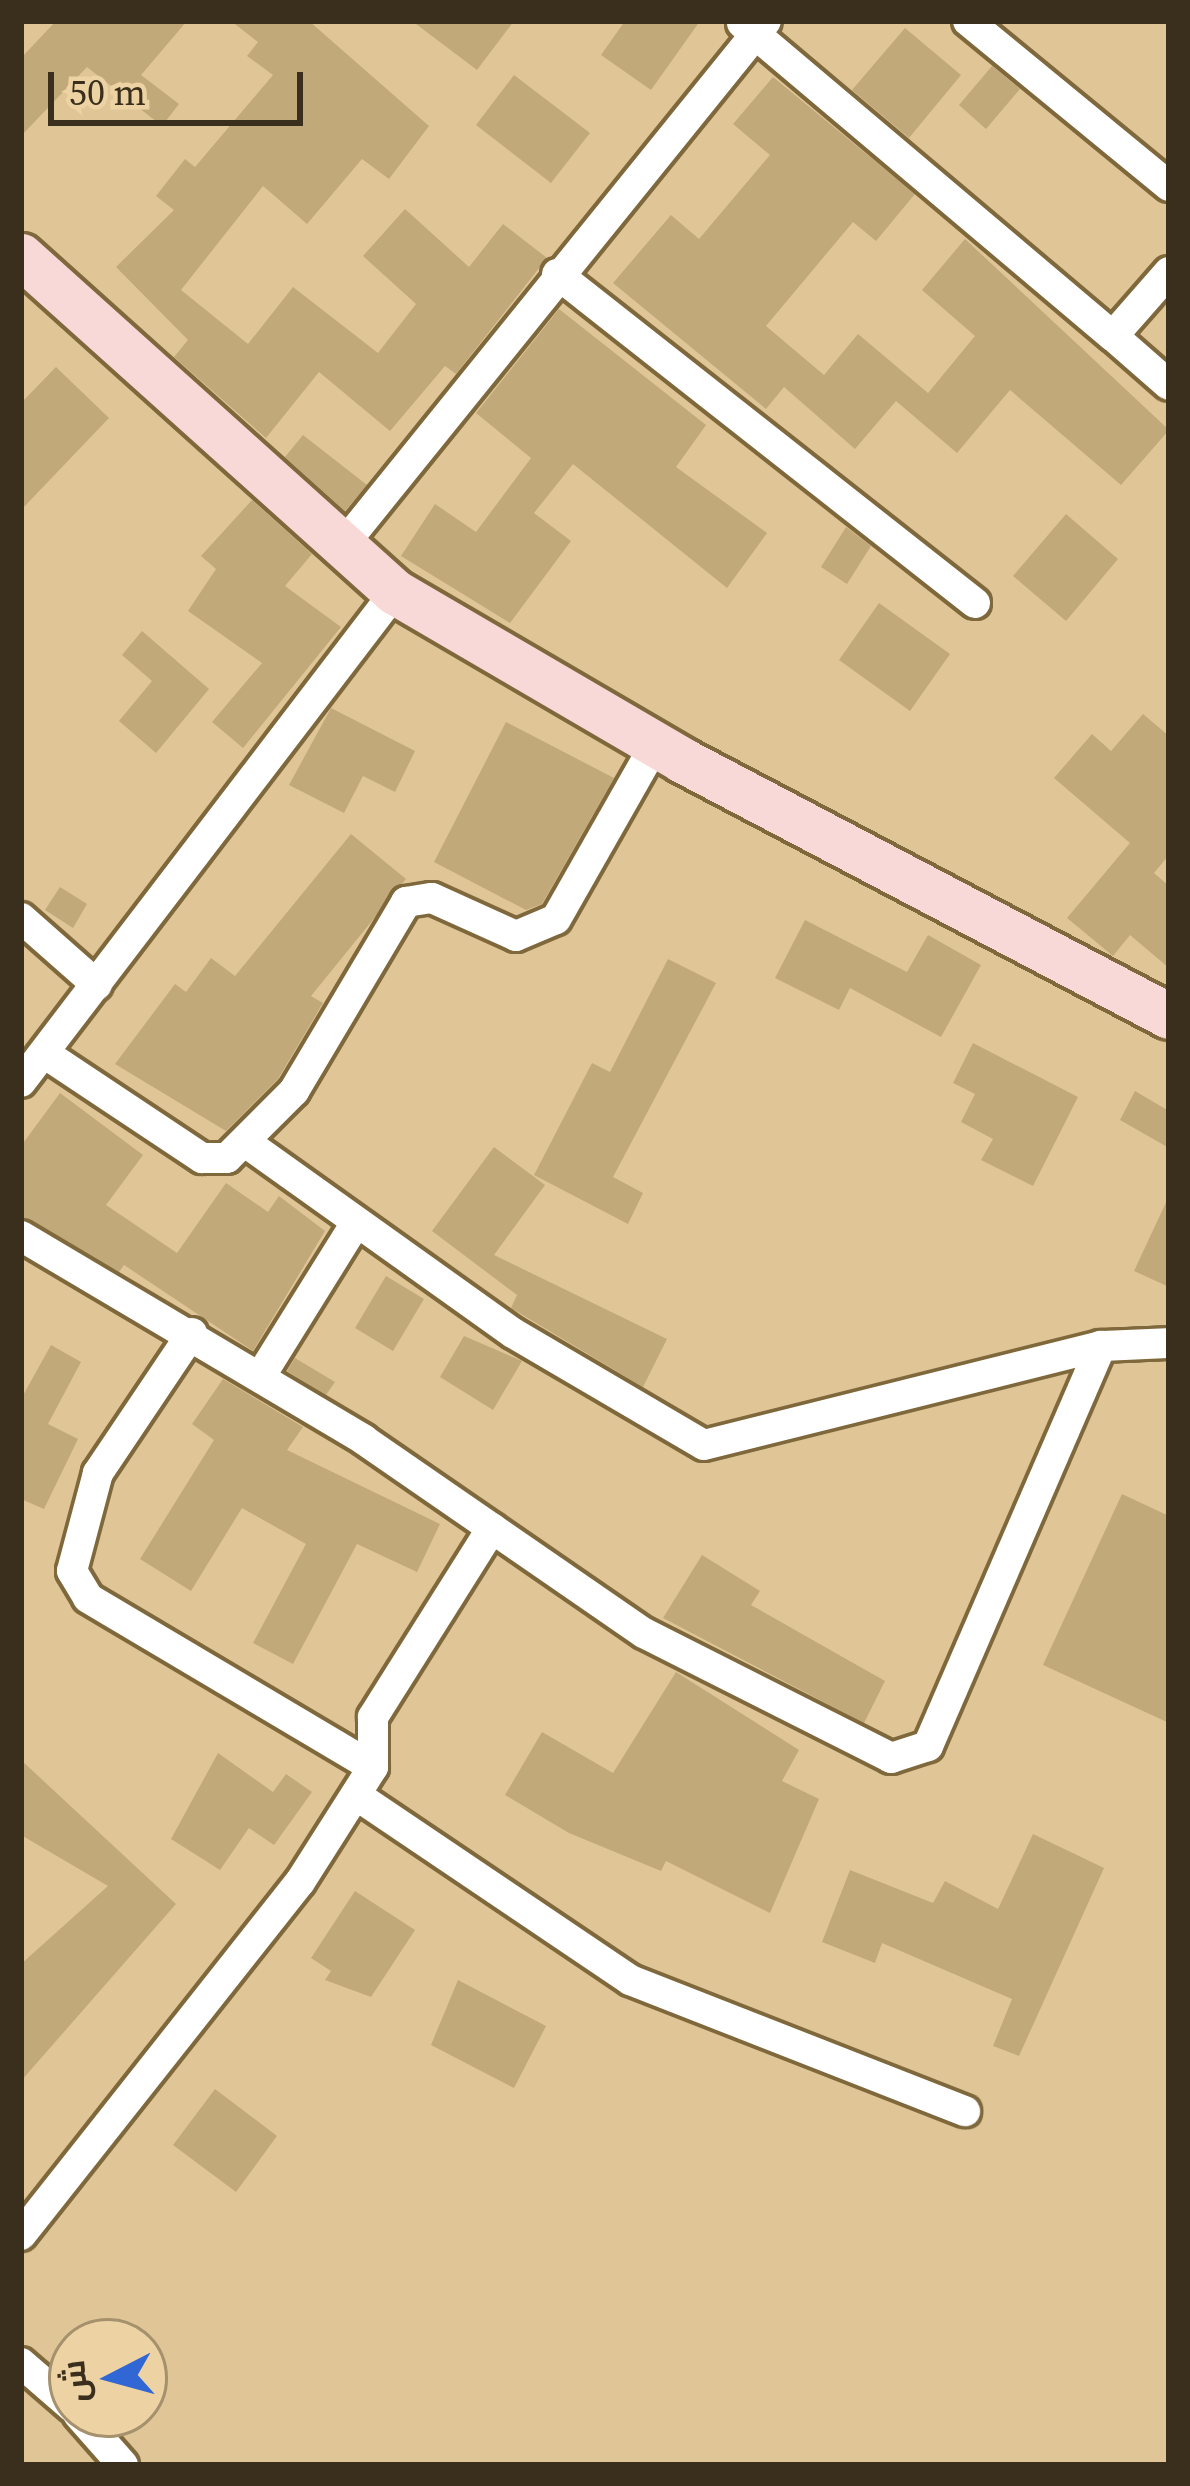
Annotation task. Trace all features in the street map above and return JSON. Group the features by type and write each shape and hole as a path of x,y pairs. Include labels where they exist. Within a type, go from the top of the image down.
{"street":[{"path":"968,21 1169,186"},
{"path":"343,544 753,25 1169,386"},
{"path":"21,256 394,592 655,745 1169,1016"},
{"path":"1113,337 1169,272"},
{"path":"557,274 975,603"},
{"path":"21,1082 394,592"},
{"path":"44,1053 202,1158 248,1144 294,1091 406,902 432,898 516,936 556,919 655,745"},
{"path":"21,918 98,985"},
{"path":"248,1144 616,1400 704,1445 1137,1336 1169,1343"},
{"path":"260,1377 356,1223"},
{"path":"21,1236 192,1333 644,1633 861,1745 918,1756 1102,1346"},
{"path":"192,1333 98,1473 72,1571 88,1598 373,1767"},
{"path":"21,2235 300,1882 373,1767 373,1717 492,1528"},
{"path":"356,1795 630,1980 964,2111"},
{"path":"21,2363 48,2387"},
{"path":"99,2438 123,2465"}],"building":[{"path":"56,21 187,21 141,75 179,104 162,126 87,67 21,136 21,58"},
{"path":"231,21 309,21 429,126 389,179 362,159 307,224 263,186 181,290 248,344 293,287 378,353 416,304 363,256 405,209 469,267 503,224 547,258 456,374 445,366 390,431 319,372 266,438 174,357 188,340 116,267 174,210 156,196 185,159 195,167 273,75 247,56 258,42"},
{"path":"412,21 514,21 477,70"},
{"path":"625,21 700,21 651,90 601,55"},
{"path":"905,28 961,75 909,138 852,90"},
{"path":"992,66 1020,89 986,129 959,105"},
{"path":"514,75 590,133 551,183 476,125"},
{"path":"773,77 915,194 876,241 853,222 766,326 824,375 858,334 928,393 975,336 922,290 965,239 1169,430 1121,485 1010,390 957,453 896,401 855,449 784,387 766,409 613,283 671,215 699,239 770,155 733,124"},
{"path":"559,309 706,425 676,467 767,533 727,588 573,464 534,513 571,541 510,623 401,556 435,504 476,532 531,458 476,413"},
{"path":"56,367 109,418 21,510 21,403"},
{"path":"303,435 367,485 345,511 285,457"},
{"path":"252,500 312,554 285,586 341,627 243,748 212,722 262,663 188,611 216,569 201,556"},
{"path":"1066,514 1118,559 1066,621 1013,576"},
{"path":"846,527 871,546 847,584 821,567"},
{"path":"879,603 950,654 910,711 839,660"},
{"path":"142,631 209,689 156,753 119,721 152,681 122,655"},
{"path":"331,708 415,751 395,792 363,776 344,813 289,785"},
{"path":"1143,714 1169,736 1169,855 1154,873 1169,886 1169,968 1130,935 1113,956 1067,918 1130,843 1054,778 1092,734 1111,751"},
{"path":"506,722 614,778 542,904 526,910 434,862"},
{"path":"351,834 406,879 311,996 323,1003 278,1079 226,1131 115,1064 175,984 186,992 211,958 235,976"},
{"path":"60,887 87,904 73,928 45,910"},
{"path":"805,920 907,972 928,935 981,965 941,1037 850,988 839,1010 775,978"},
{"path":"668,959 716,983 613,1177 643,1193 628,1224 534,1175 592,1063 610,1072"},
{"path":"973,1043 1078,1097 1033,1186 981,1160 993,1139 961,1122 975,1094 953,1083"},
{"path":"1135,1091 1169,1111 1169,1148 1120,1120"},
{"path":"60,1093 143,1155 106,1205 177,1253 226,1183 268,1212 279,1196 325,1231 253,1351 124,1265 119,1272 21,1217 21,1146"},
{"path":"494,1147 545,1185 494,1255 667,1339 643,1387 511,1308 517,1295 432,1231"},
{"path":"1169,1196 1169,1287 1134,1271"},
{"path":"386,1276 424,1299 393,1351 355,1328"},
{"path":"464,1336 522,1361 493,1410 440,1377"},
{"path":"51,1345 81,1362 48,1424 78,1439 44,1509 21,1499 21,1399"},
{"path":"295,1358 335,1382 326,1395 287,1371"},
{"path":"223,1379 303,1427 287,1450 440,1524 417,1572 357,1544 293,1664 253,1643 306,1544 242,1508 191,1591 140,1559 214,1440 192,1424"},
{"path":"1122,1494 1169,1516 1169,1723 1043,1665"},
{"path":"702,1555 760,1591 751,1605 885,1681 864,1723 663,1618"},
{"path":"676,1672 799,1750 782,1781 819,1799 770,1913 666,1861 661,1871 569,1833 505,1795 542,1732 613,1773"},
{"path":"218,1753 273,1792 286,1774 312,1792 274,1845 249,1828 220,1870 171,1839"},
{"path":"21,1760 176,1904 21,2081 21,1964 108,1886 21,1835"},
{"path":"1033,1834 1104,1868 1019,2056 993,2046 1012,1999 882,1943 875,1963 822,1942 850,1870 933,1903 945,1881 998,1909"},
{"path":"355,1891 415,1930 371,1997 325,1980 331,1971 311,1958"},
{"path":"458,1980 546,2026 514,2088 431,2045"},
{"path":"215,2089 277,2136 236,2192 173,2145"}]}
